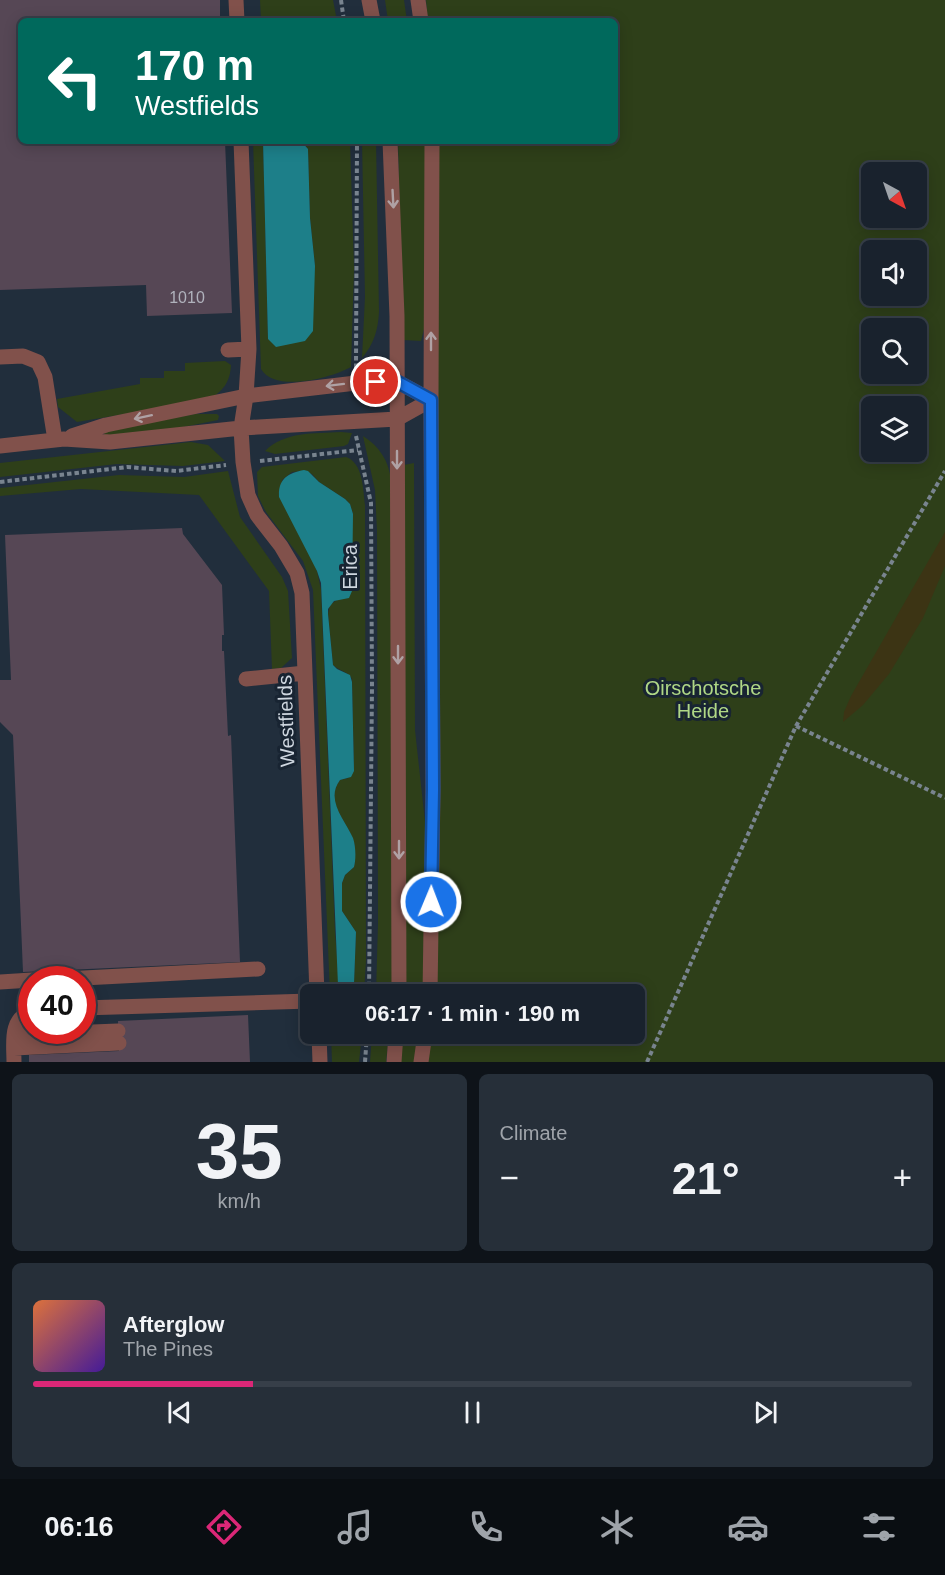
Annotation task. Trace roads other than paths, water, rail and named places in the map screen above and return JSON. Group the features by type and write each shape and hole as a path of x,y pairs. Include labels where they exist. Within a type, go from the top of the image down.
{"street":[{"path":"236,0 237,18"},
{"path":"369,0 372,18"},
{"path":"418,0 421,18"},
{"name":"Westfields","path":"241,144 249,349 241,428 243,462 248,495 257,514 281,546 297,573 302,593 317,984"},
{"path":"390,144 396,304 399,984"},
{"path":"430,984 433,790 432,144"},
{"path":"228,350 249,349"},
{"path":"0,357 23,356 38,362 45,376 59,440"},
{"path":"59,440 106,425 246,396 356,382 396,381 431,400"},
{"path":"0,446 59,440 110,442 241,428 397,419 431,400"},
{"path":"246,680 305,673"},
{"path":"96,977 258,969"},
{"path":"0,982 18,981"},
{"path":"96,1008 300,1001"},
{"path":"18,1021 14,1048 118,1037"},
{"path":"319,1044 320,1062"},
{"path":"394,1062 395,1044"},
{"path":"422,1062 424,1044"}],"water":[{"path":"263,144 304,144 308,149 310,218 315,266 313,331 305,341 276,347 268,339"},
{"path":"308,471 319,482 345,499 350,504 353,514 352,591 349,598 334,601 328,609 333,665 350,675 352,682 354,771 351,777 340,780 336,787 335,802 353,838 355,849 354,867 345,875 342,883 342,911 356,932 354,984 338,984 321,583 279,497 282,481 293,473"}],"park label":[{"name":"Oirschotsche Heide","path":"703,700"}]}
